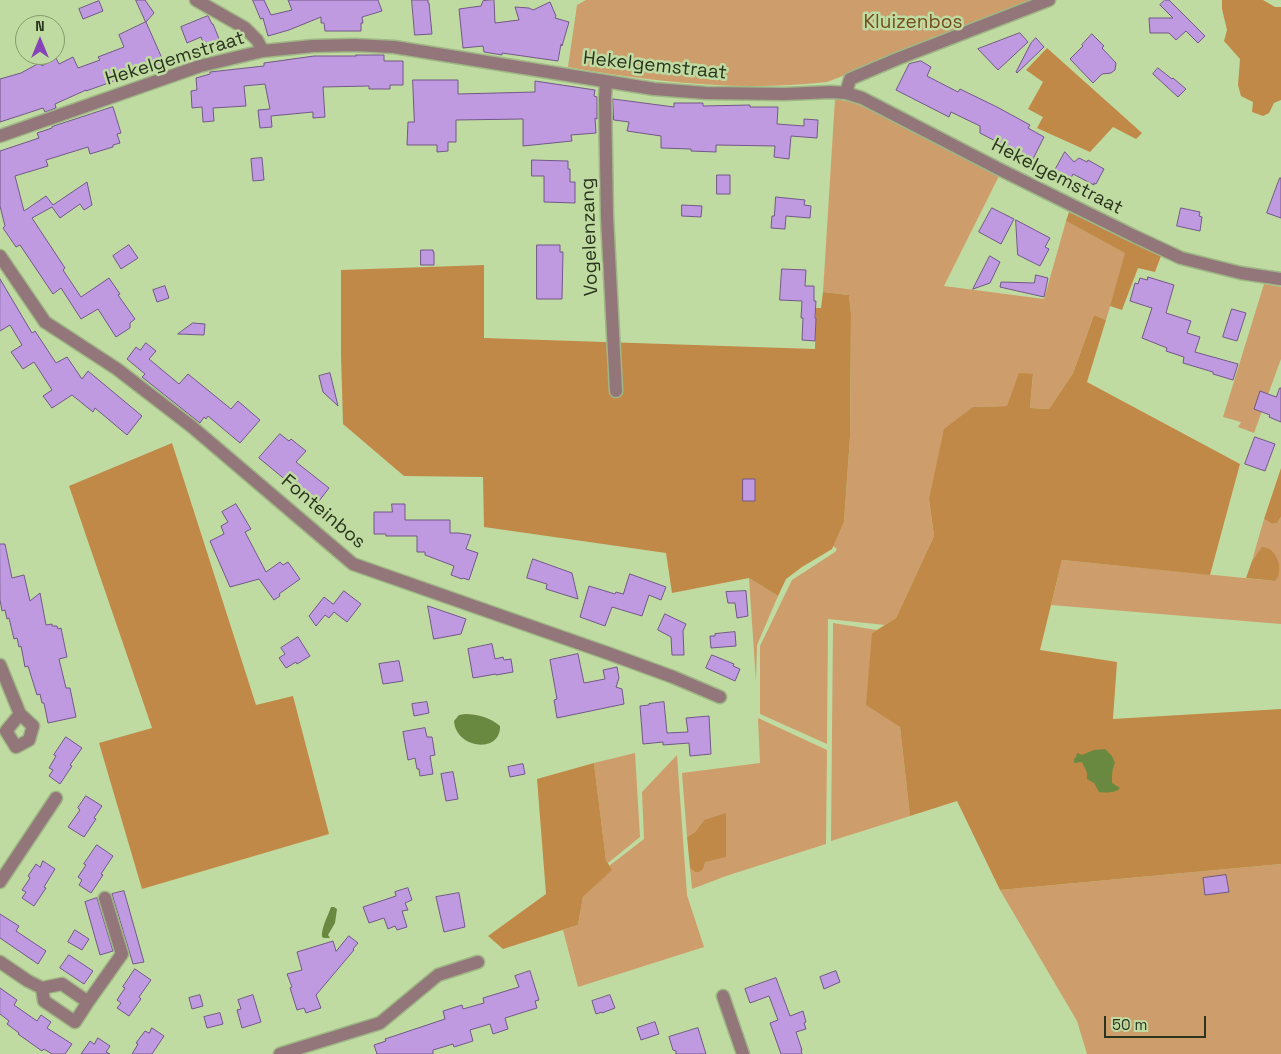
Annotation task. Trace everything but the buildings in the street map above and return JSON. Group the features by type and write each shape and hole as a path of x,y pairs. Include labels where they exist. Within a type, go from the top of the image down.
{"street":[{"path":"196,0 245,28 257,40 262,51"},
{"path":"846,93 850,80 898,59 1049,0"},
{"name":"Hekelgemstraat","path":"0,136 200,66 262,51 322,46 394,47 654,89 706,93 846,93 862,98 997,168 1181,258 1241,273 1281,279"},
{"name":"Vogelenzang","path":"606,82 607,217 616,391"},
{"name":"Fonteinbos","path":"0,256 45,322 117,369 191,426 354,564 619,657 720,697"},
{"path":"0,665 20,714"},
{"path":"0,882 56,798"},
{"path":"42,988 44,1001 75,1022 122,954 105,898"},
{"path":"0,962 42,988 62,984 88,1002"},
{"path":"280,1054 380,1024 438,975 478,962"},
{"path":"723,996 743,1054"}],"green space":[{"name":"Kluizenbos","path":"586,0 1039,0 827,82 794,85 729,86 664,81 568,67 577,5"},
{"path":"835,99 851,102 877,112 999,176 944,286 1044,299 1066,221 1126,253 1106,320 1094,315 1073,373 1049,409 1030,408 1033,375 1007,406 973,407 929,499 934,536 896,618 885,625 828,619 827,744 760,714 760,646 792,580 835,552 837,549 833,546 844,522 850,437 851,314 849,295 823,292"},
{"path":"1264,284 1281,287 1281,359 1254,433 1238,427 1241,422 1223,417"},
{"path":"1281,517 1281,624 1051,605 1062,560 1275,581 1256,555 1252,561 1264,519 1272,524 1277,523"},
{"path":"749,578 778,596 757,645 756,682"},
{"path":"833,623 877,630 872,633 900,727 910,816 831,841"},
{"path":"758,718 827,750 826,844 692,889 690,868 695,872 704,820 695,832 687,837 682,773 760,763"},
{"path":"635,753 640,837 608,863 606,860 594,763"},
{"path":"677,755 687,895 704,947 578,987 563,930 578,925 583,897 611,870 609,866 644,839 642,792"},
{"path":"1281,864 1281,1054 1087,1054 1077,1021 1000,890"}],"shaded area":[{"path":"1222,0 1263,0 1275,7 1281,7 1281,100 1274,103 1269,113 1263,116 1252,112 1253,102 1241,96 1238,85 1240,59 1224,41 1227,30"},
{"path":"1047,48 1142,133 1136,139 1113,127 1090,152 1037,128 1043,117 1028,109 1043,82 1026,70"},
{"path":"1069,212 1161,256 1155,272 1138,268 1122,310 1110,306 1125,253 1066,221"},
{"path":"484,265 484,338 815,349 816,308 821,308 823,292 849,295 851,314 850,437 844,522 832,549 786,579 778,596 749,578 672,593 666,553 484,527 483,477 404,476 343,424 341,270"},
{"path":"1094,315 1106,320 1087,382 1240,464 1210,575 1062,560 1040,650 1117,662 1113,719 1281,709 1281,864 1000,890 957,801 910,816 900,727 866,705 872,633 896,618 934,536 929,499 944,429 973,407 1007,406 1019,373 1033,374 1030,408 1049,409 1073,373"},
{"path":"172,443 256,705 293,696 329,834 142,889 99,743 152,728 69,486"},
{"path":"1281,468 1281,517 1277,523 1272,524 1264,519"},
{"path":"1262,547 1273,552 1278,560 1279,574 1275,581 1246,578 1252,561"},
{"path":"459,715 484,717 500,726 494,741 478,744 462,738 454,721"},
{"path":"1105,749 1112,756 1115,763 1112,783 1120,788 1116,791 1099,792 1094,783 1087,779 1087,773 1082,762 1074,763 1074,759 1077,753 1082,755 1094,750"},
{"path":"594,763 606,860 612,870 583,897 578,925 503,949 488,936 546,894 537,779"},
{"path":"726,813 726,857 705,862 703,869 695,872 690,868 687,837 695,832 704,820"},
{"path":"331,907 337,909 335,923 328,935 330,938 324,938 322,937 323,930"}]}
